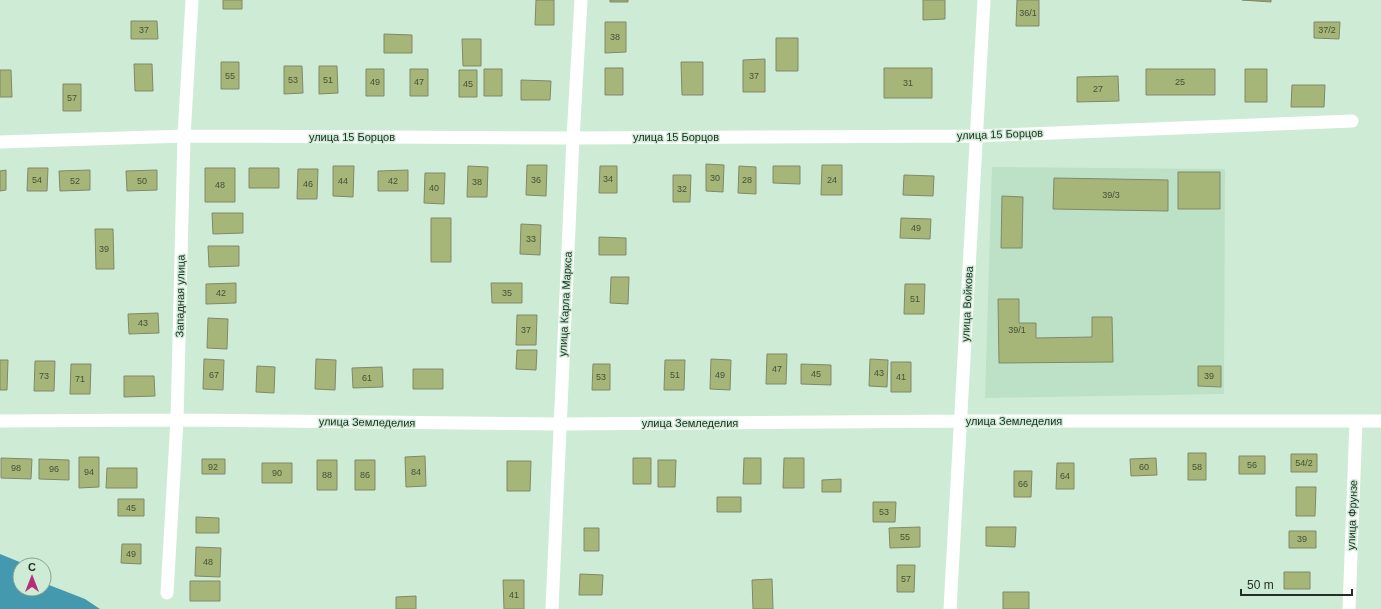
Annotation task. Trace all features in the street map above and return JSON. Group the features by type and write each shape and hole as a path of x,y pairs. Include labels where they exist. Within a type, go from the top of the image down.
{"street":[{"name":"Западная улица","path":"168,592 177,420 184,136 192,0"},
{"name":"улица Карла Маркса","path":"552,609 573,138 581,0"},
{"name":"улица Войкова","path":"950,609 984,0"},
{"name":"улица 15 Борцов","path":"0,142 184,136 573,138 977,136 1352,121"},
{"name":"улица Земледелия","path":"0,421 177,420 560,424 961,421 1381,421"},
{"name":"улица Фрунзе","path":"1348,609 1356,421"}],"shaded area":[{"path":"992,167 1225,169 1224,394 985,398"}],"water":[{"path":"0,554 12,559 12,597 52,597 52,586 85,599 100,609 0,609"}],"building":[{"path":"223,0 242,0 242,9 223,9"},
{"path":"536,0 554,0 554,25 535,25"},
{"path":"610,0 628,0 628,2 610,2"},
{"path":"923,0 945,0 945,19 923,20"},
{"path":"1017,0 1039,0 1039,26 1016,26"},
{"path":"1242,0 1271,0 1271,2"},
{"path":"131,21 157,21 158,39 131,39"},
{"path":"605,22 626,22 626,52 605,53"},
{"path":"1314,22 1340,22 1339,39 1314,38"},
{"path":"384,34 412,35 412,53 384,53"},
{"path":"776,38 798,38 798,71 776,71"},
{"path":"462,39 481,39 481,66 463,66"},
{"path":"765,59 765,92 743,92 743,60"},
{"path":"221,62 239,62 239,89 221,89"},
{"path":"681,62 703,62 703,95 682,95"},
{"path":"134,64 152,64 153,91 135,91"},
{"path":"284,66 302,66 303,93 284,94"},
{"path":"319,66 337,66 338,93 319,94"},
{"path":"605,68 623,68 623,95 605,95"},
{"path":"884,68 932,68 932,98 884,98"},
{"path":"366,69 384,69 384,96 366,96"},
{"path":"410,69 428,69 428,96 410,96"},
{"path":"484,69 502,69 502,96 484,96"},
{"path":"1146,69 1215,69 1215,95 1146,95"},
{"path":"1245,69 1267,69 1267,102 1245,102"},
{"path":"0,70 11,70 12,97 0,97"},
{"path":"459,70 477,70 477,97 459,97"},
{"path":"1118,76 1119,101 1077,102 1077,77"},
{"path":"521,80 551,81 550,100 521,100"},
{"path":"63,84 81,84 81,111 63,111"},
{"path":"1292,85 1325,85 1324,107 1291,107"},
{"path":"706,164 724,165 723,192 706,191"},
{"path":"527,165 547,165 546,196 526,195"},
{"path":"822,165 842,165 842,195 821,195"},
{"path":"333,166 354,166 353,197 333,196"},
{"path":"468,166 488,167 487,197 467,197"},
{"path":"600,166 617,166 617,193 599,193"},
{"path":"739,166 756,167 756,194 738,193"},
{"path":"773,166 800,166 800,184 773,183"},
{"path":"28,168 48,168 47,191 27,191"},
{"path":"205,168 235,168 235,202 205,202"},
{"path":"249,168 279,168 279,188 249,188"},
{"path":"298,169 318,169 317,199 297,199"},
{"path":"6,170 6,190 0,191 0,171"},
{"path":"90,170 90,190 60,191 59,171"},
{"path":"157,170 157,190 127,191 126,171"},
{"path":"408,170 408,191 378,191 378,171"},
{"path":"1178,172 1220,172 1220,209 1178,209"},
{"path":"425,173 445,173 444,204 424,203"},
{"path":"673,175 691,175 690,202 673,202"},
{"path":"904,175 934,176 933,196 903,195"},
{"path":"1054,178 1168,180 1168,211 1053,209"},
{"path":"1002,196 1023,197 1022,248 1001,248"},
{"path":"212,213 243,213 243,233 213,234"},
{"path":"431,218 451,218 451,262 431,262"},
{"path":"901,218 931,219 930,239 900,238"},
{"path":"521,224 541,225 540,255 520,254"},
{"path":"95,229 113,229 114,269 96,269"},
{"path":"599,237 626,238 626,255 599,255"},
{"path":"208,246 239,246 239,266 209,267"},
{"path":"611,277 629,277 628,304 610,303"},
{"path":"236,283 236,303 206,304 206,284"},
{"path":"491,283 522,283 522,303 492,303"},
{"path":"905,284 925,284 924,314 904,314"},
{"path":"998,299 1019,299 1019,323 1036,323 1036,338 1092,337 1092,317 1112,317 1113,362 999,363"},
{"path":"158,313 159,333 129,334 128,314"},
{"path":"517,315 537,315 536,345 516,345"},
{"path":"208,318 228,319 227,349 207,348"},
{"path":"517,350 537,350 536,370 516,369"},
{"path":"767,354 787,354 786,384 766,384"},
{"path":"204,359 224,360 223,390 203,389"},
{"path":"316,359 336,360 335,390 315,389"},
{"path":"711,359 731,360 730,390 710,389"},
{"path":"870,359 888,360 887,387 869,386"},
{"path":"0,360 8,360 7,390 0,390"},
{"path":"665,360 685,360 684,390 664,390"},
{"path":"35,361 55,361 54,391 34,391"},
{"path":"891,362 911,362 911,392 891,392"},
{"path":"71,364 91,364 90,394 70,394"},
{"path":"593,364 610,364 610,390 592,390"},
{"path":"801,364 831,365 831,385 801,384"},
{"path":"257,366 275,367 274,393 256,392"},
{"path":"1198,366 1221,366 1221,387 1198,386"},
{"path":"382,367 383,387 353,388 352,368"},
{"path":"413,369 443,369 443,389 413,389"},
{"path":"124,376 154,376 155,396 124,397"},
{"path":"1188,453 1206,453 1206,480 1188,480"},
{"path":"1291,454 1317,454 1317,472 1291,472"},
{"path":"425,456 426,486 406,487 405,457"},
{"path":"1239,456 1265,456 1265,474 1239,474"},
{"path":"79,457 99,457 99,487 79,488"},
{"path":"1,458 32,459 31,479 1,478"},
{"path":"633,458 651,458 651,484 633,484"},
{"path":"744,458 761,458 761,484 743,484"},
{"path":"784,458 804,458 804,488 783,488"},
{"path":"1156,458 1157,475 1131,476 1130,459"},
{"path":"39,459 69,460 69,480 39,479"},
{"path":"202,459 225,459 225,474 202,474"},
{"path":"317,460 337,460 337,490 317,490"},
{"path":"355,460 375,460 375,490 355,490"},
{"path":"658,460 676,460 675,487 658,487"},
{"path":"507,461 531,461 530,491 507,491"},
{"path":"262,463 292,463 292,483 262,483"},
{"path":"1057,463 1074,463 1074,489 1056,489"},
{"path":"107,468 137,468 137,488 106,488"},
{"path":"1014,471 1032,471 1031,497 1014,497"},
{"path":"841,479 841,492 822,492 822,480"},
{"path":"1296,487 1316,487 1315,516 1296,516"},
{"path":"717,497 741,497 741,512 717,512"},
{"path":"118,499 144,499 144,516 118,516"},
{"path":"873,502 896,502 895,522 873,522"},
{"path":"196,517 219,518 219,533 196,533"},
{"path":"920,527 920,547 890,548 889,528"},
{"path":"986,527 1016,527 1015,547 986,546"},
{"path":"584,528 599,528 599,551 584,551"},
{"path":"1289,531 1316,531 1316,548 1289,548"},
{"path":"122,544 141,544 141,564 121,563"},
{"path":"196,547 221,548 220,577 195,576"},
{"path":"897,565 915,565 914,592 897,592"},
{"path":"1284,572 1310,572 1310,589 1284,589"},
{"path":"580,574 603,575 602,595 579,595"},
{"path":"772,579 773,609 753,609 752,580"},
{"path":"503,580 524,580 524,609 504,609"},
{"path":"190,581 220,581 220,601 190,601"},
{"path":"1003,592 1029,592 1029,609 1003,609"},
{"path":"416,596 416,609 396,609 396,597"}]}
